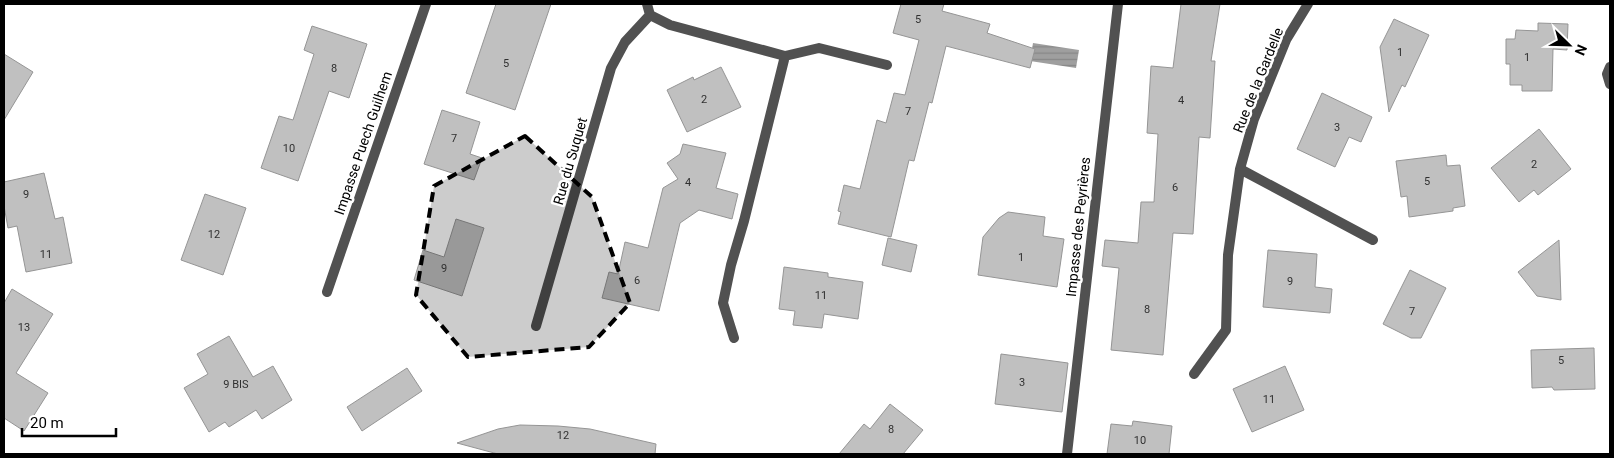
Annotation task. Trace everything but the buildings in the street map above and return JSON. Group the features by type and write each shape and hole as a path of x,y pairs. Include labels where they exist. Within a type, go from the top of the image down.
{"street":[{"name":"Impasse Puech Guilhem","path":"327,292 426,4"},
{"path":"647,4 650,14 670,25 785,56 820,48 887,65"},
{"name":"Impasse des Peyrières","path":"1067,454 1118,4"},
{"name":"Rue de la Gardelle","path":"1194,374 1226,330 1228,256 1240,169 1254,119 1286,40 1308,4"},
{"name":"Rue du Suquet","path":"536,326 611,68 625,42 650,14"},
{"path":"734,338 723,303 785,56"},
{"path":"1610,67 1606,74 1610,84"},
{"path":"1240,169 1373,240"}],"highlighted area":[{"path":"525,136 592,197 630,303 589,347 468,357 416,295 434,186"}],"shaded area":[{"path":"1033,43 1079,50 1076,68 1030,61"}]}
